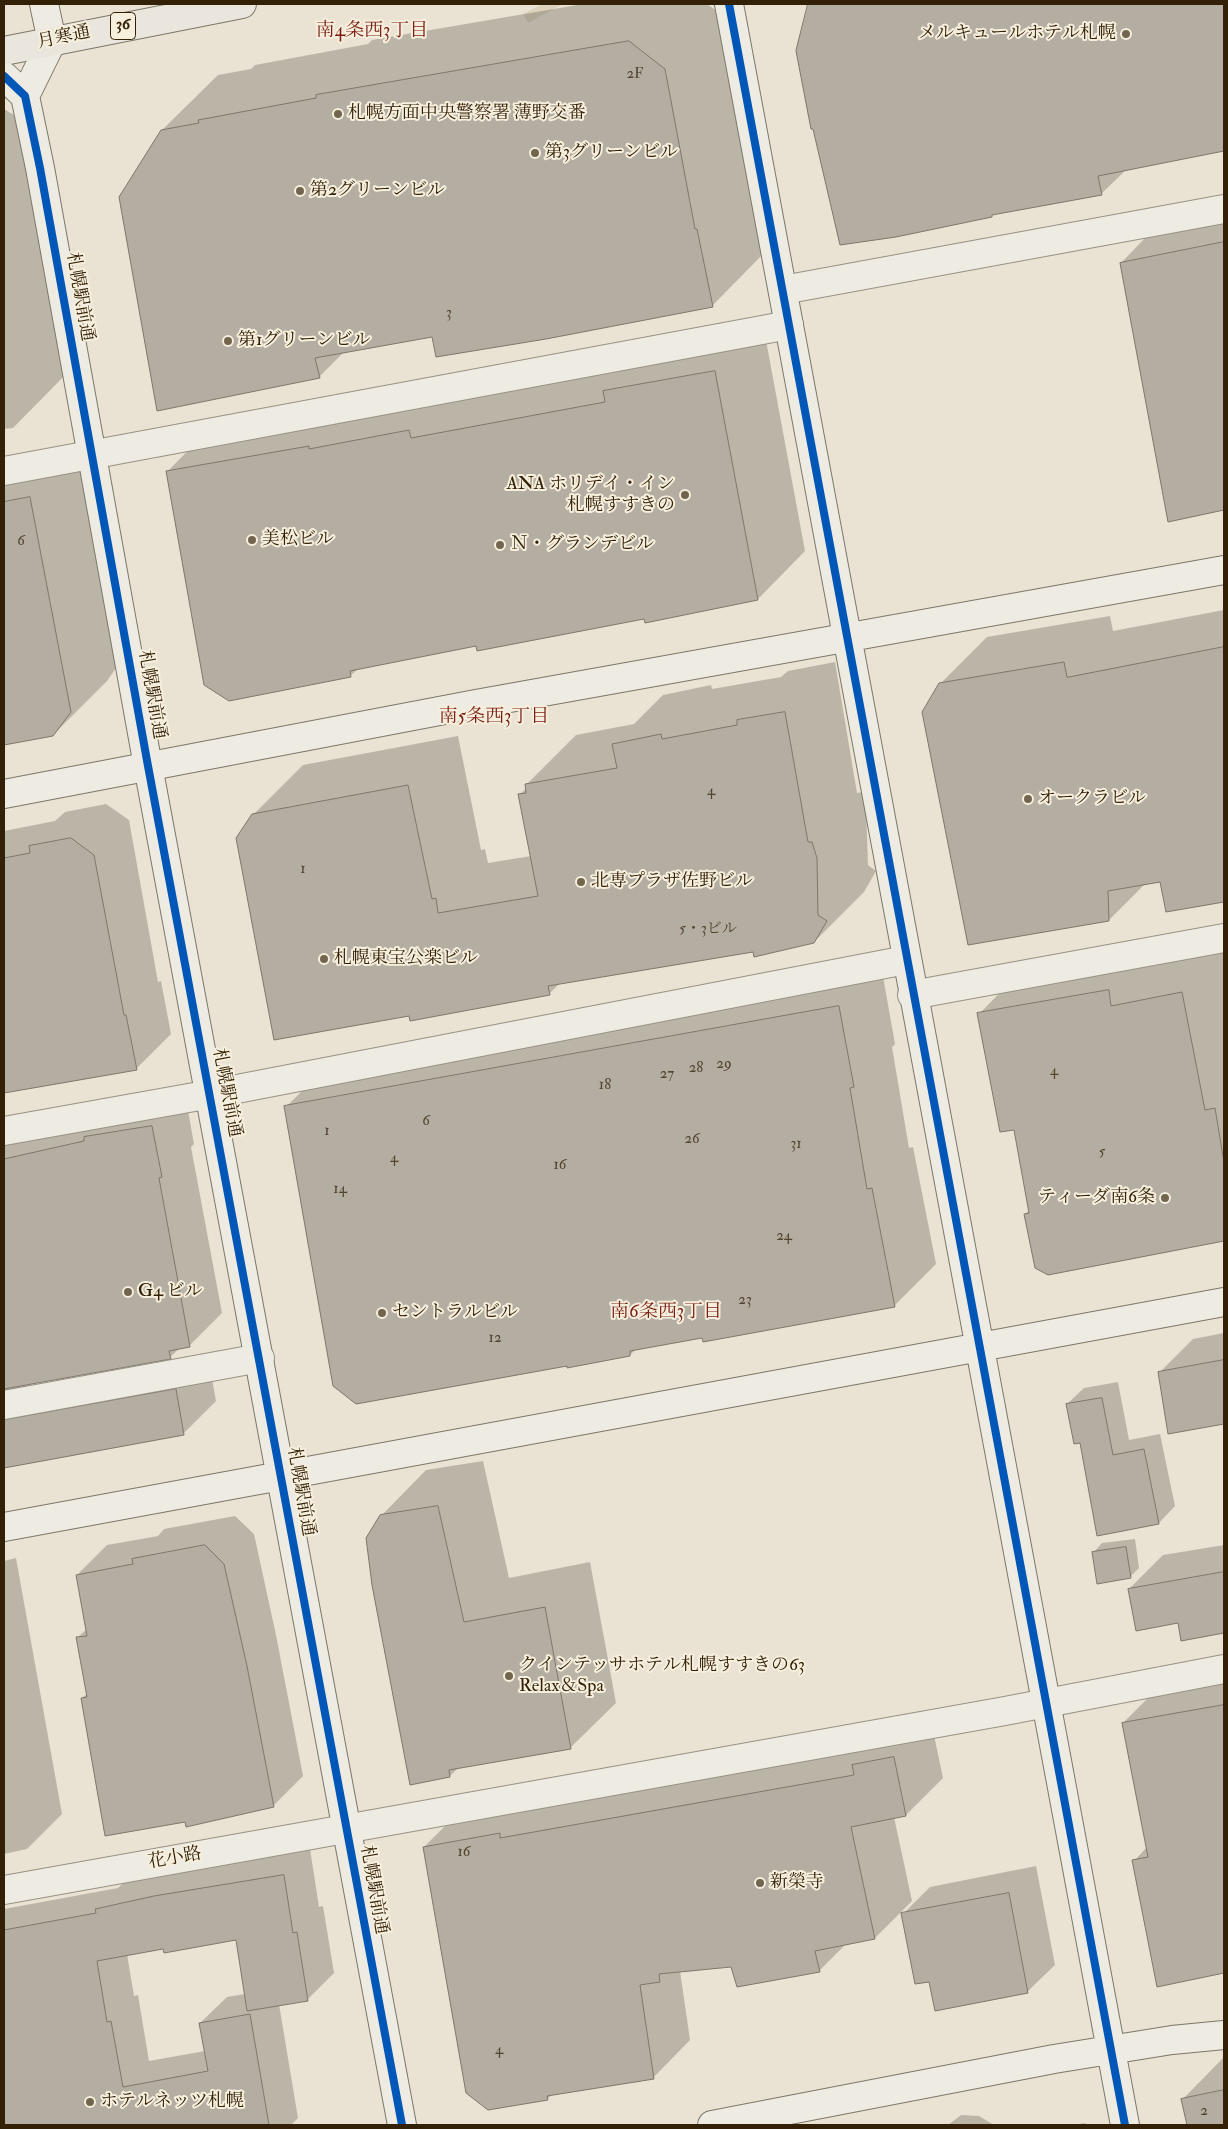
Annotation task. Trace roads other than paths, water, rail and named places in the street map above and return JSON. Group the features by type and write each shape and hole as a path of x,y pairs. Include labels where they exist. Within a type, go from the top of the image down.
{"highway":[{"name":"月寒通","path":"4,51 242,4"}],"street":[{"path":"4,76 25,96 52,41 44,4"},
{"path":"729,4 849,638 912,995 1048,1703 1125,2125"},
{"name":"札幌駅前通","path":"25,96 402,2125"},
{"path":"783,290 1224,209"},
{"path":"4,471 789,325"},
{"path":"4,794 466,706 1224,570"},
{"path":"912,995 1224,938"},
{"path":"4,1131 211,1094 906,960"},
{"path":"4,1527 1224,1302"},
{"path":"4,1406 260,1358"},
{"name":"花小路","path":"4,1890 1048,1703 1224,1669"},
{"path":"712,2125 769,2120 1054,2059 1172,2040 1224,2035"}],"place":[{"name":"メルキュールホテル札幌","path":"1126,34"},
{"name":"札幌方面中央警察署 薄野交番","path":"338,114"},
{"name":"第3グリーンビル","path":"535,153"},
{"name":"第2グリーンビル","path":"300,191"},
{"name":"第1グリーンビル","path":"228,341"},
{"name":"ANA ホリデイ・イン 札幌すすきの","path":"685,495"},
{"name":"美松ビル","path":"252,540"},
{"name":"Ｎ・グランデビル","path":"500,545"},
{"name":"オークラビル","path":"1028,799"},
{"name":"北専プラザ佐野ビル","path":"581,882"},
{"name":"札幌東宝公楽ビル","path":"324,959"},
{"name":"ティーダ南6条","path":"1165,1198"},
{"name":"G4 ビル","path":"128,1292"},
{"name":"セントラルビル","path":"382,1313"},
{"name":"クインテッサホテル札幌すすきの63 Relax＆Spa","path":"509,1676"},
{"name":"新榮寺","path":"760,1883"},
{"name":"ホテルネッツ札幌","path":"90,2102"}],"district":[{"name":"南4条西3丁目","path":"372,32"},
{"name":"南5条西3丁目","path":"494,718"},
{"name":"南6条西3丁目","path":"666,1313"}]}
